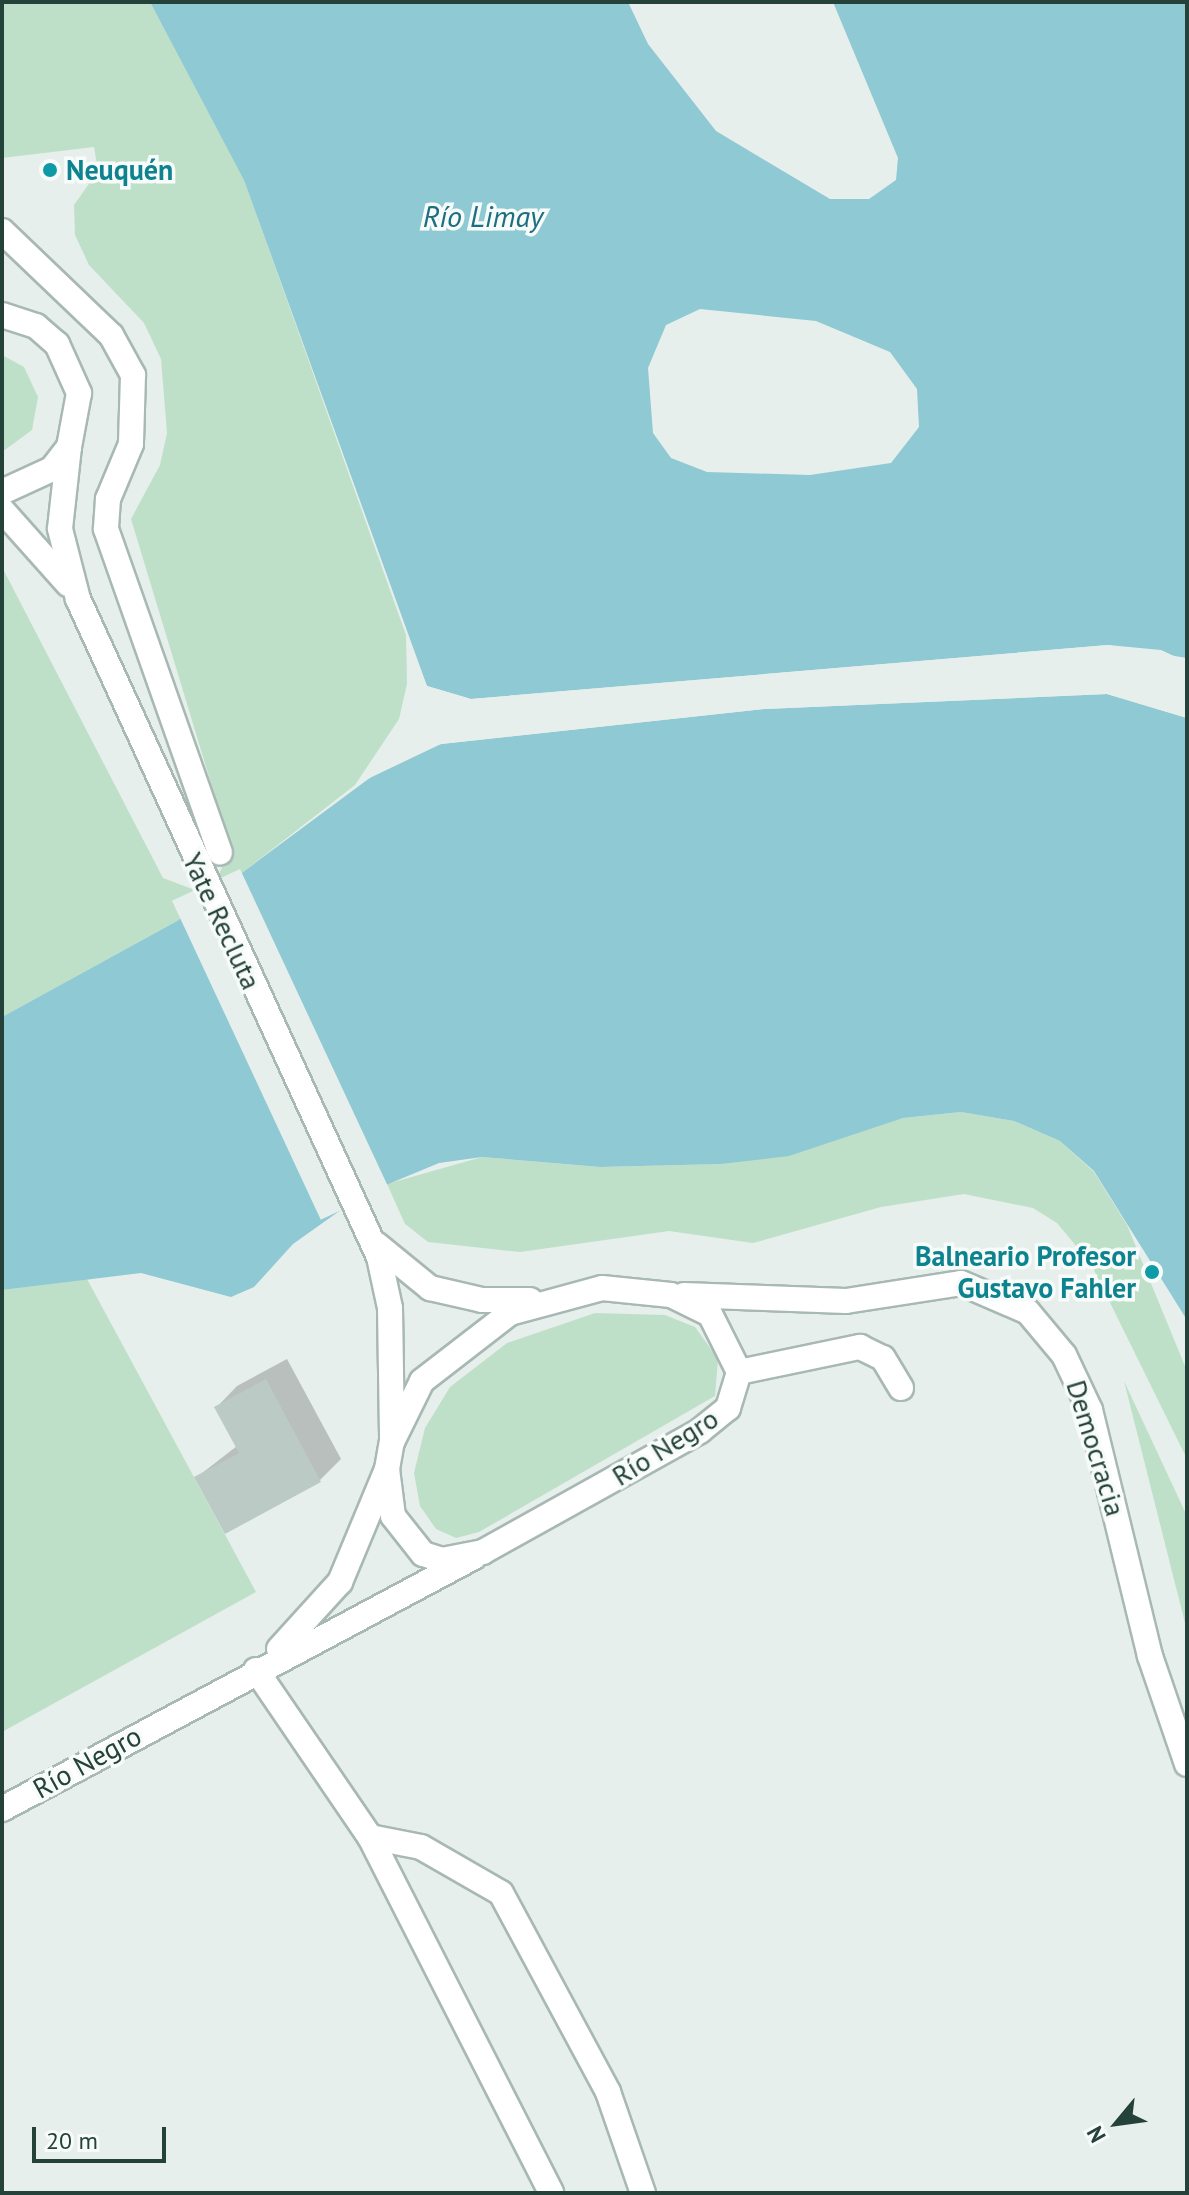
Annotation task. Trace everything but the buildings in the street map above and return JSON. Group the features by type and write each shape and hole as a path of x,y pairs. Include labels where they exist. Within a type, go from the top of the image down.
{"main road":[{"path":"2,231 111,335 133,375 131,444 108,499 106,529 220,852"},
{"name":"Yate Recluta","path":"2,315 36,326 72,367 78,421 69,447 60,529 78,599 194,863 372,1240 390,1308 392,1442"},
{"path":"2,492 34,483 69,447"},
{"name":"Yate Recluta","path":"2,510 78,599"},
{"name":"Yate Recluta","path":"372,1240 430,1288 482,1300 544,1299"},
{"name":"Democracia","path":"671,1295 846,1301 961,1283 1028,1312 1064,1355 1090,1410 1159,1690 1187,1764"},
{"name":"Río Negro","path":"2,1809 256,1670 483,1552 717,1420 737,1389 739,1372 710,1314 671,1295 602,1288 544,1299 448,1353 422,1381 392,1442 387,1469 340,1582 256,1670"},
{"path":"739,1372 860,1347 883,1358 901,1388"},
{"name":"Río Negro","path":"387,1469 393,1516 423,1554 442,1560 483,1552"},
{"path":"256,1670 370,1837 551,2193"},
{"path":"370,1837 421,1847 501,1893 608,2092 643,2193"}],"green space":[{"path":"2,2 150,2 244,179 406,635 407,684 399,719 355,785 211,897 177,921 2,1017 2,567 163,878 211,896 230,846 131,519 160,465 167,433 161,359 144,323 89,265 75,235 74,205 98,171 94,147 2,158"},
{"path":"2,355 24,367 38,397 32,430 2,452"},
{"path":"961,1112 1014,1121 1060,1141 1094,1172 1127,1225 1187,1371 1187,1459 1091,1264 1057,1223 1033,1208 964,1194 881,1207 753,1243 669,1231 520,1252 428,1242 405,1224 387,1184 482,1157 600,1167 721,1164 903,1118"},
{"path":"87,1279 256,1592 2,1732 2,1290"},
{"path":"595,1313 665,1315 695,1327 718,1359 715,1396 479,1532 456,1538 436,1529 420,1506 414,1473 425,1428 450,1387 507,1343"},
{"path":"1124,1381 1187,1516 1187,1631"}],"water":[{"name":"Río Limay","path":"150,2 628,2 648,44 716,131 830,199 869,199 896,180 898,158 833,2 1187,2 1187,658 1108,645 471,699 427,686 244,180","holes":["700,309 816,321 890,352 917,389 919,427 891,463 810,475 707,472 671,458 653,433 648,368 666,325"]},
{"path":"1107,694 1187,718 1187,1320 1094,1171 1060,1141 1014,1121 961,1112 903,1118 789,1156 721,1164 600,1167 482,1157 439,1163 362,1195 293,1244 254,1287 231,1297 141,1273 2,1290 2,1017 177,921 394,760 441,744 765,709"}],"pier":[{"path":"406,635 427,686 471,699 1108,645 1161,650 1187,662 1108,649 471,703 424,689"},
{"path":"1107,690 1151,698 1187,713 1187,718 1107,694 765,709 441,744 355,785 393,757 440,740 765,705"},
{"path":"240,869 389,1188 321,1220 172,901"}],"place":[{"name":"Neuquén","path":"50,170"},
{"name":"Balneario Profesor Gustavo Fahler","path":"1152,1272"}]}
